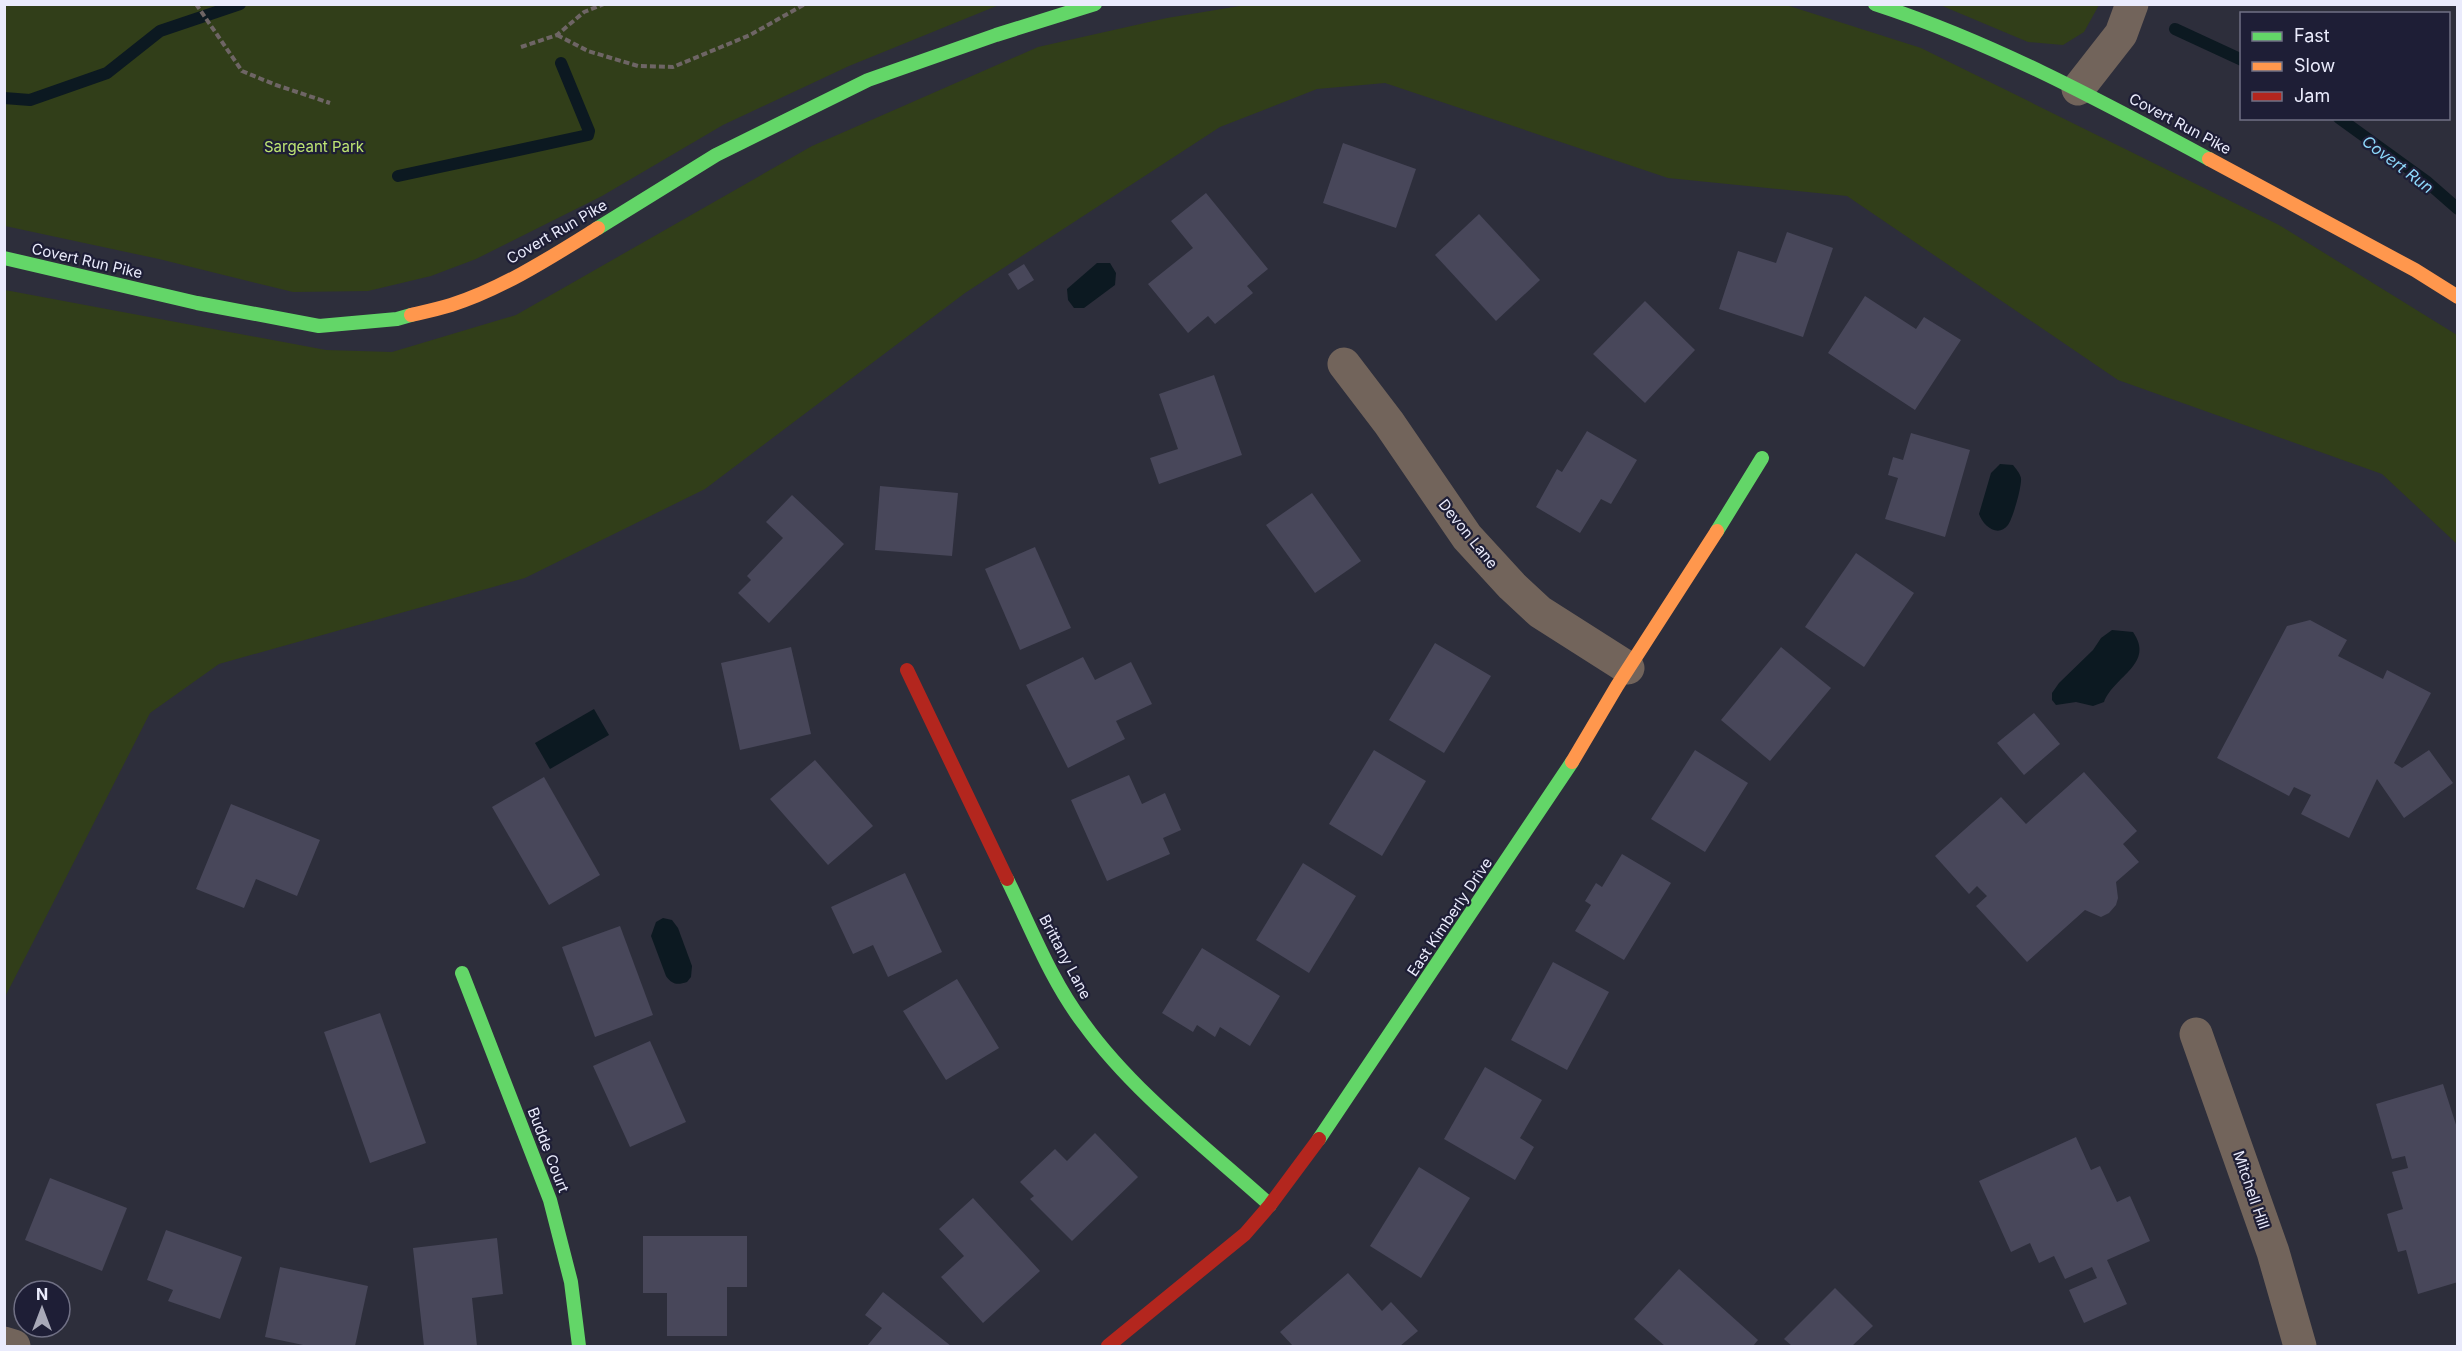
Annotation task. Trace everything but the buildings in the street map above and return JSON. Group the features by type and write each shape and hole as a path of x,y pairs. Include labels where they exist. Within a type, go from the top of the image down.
{"street":[{"name":"Covert Run Pike","path":"4,258 197,303 319,326 397,319 452,305 550,258 716,155 868,80 996,35 1095,4"},
{"name":"Covert Run Pike","path":"1875,4 1927,21 2078,89 2415,270 2457,297"},
{"path":"2078,89 2121,34 2132,4"},
{"name":"Devon Lane","path":"1344,364 1389,423 1467,537 1512,586 1540,612 1628,668"},
{"name":"East Kimberly Drive","path":"1108,1347 1245,1233 1270,1205 1326,1130 1571,764 1604,704 1734,507 1762,458"},
{"name":"Brittany Lane","path":"907,670 1044,958 1063,994 1084,1025 1124,1073 1270,1205"},
{"name":"Budde Court","path":"462,973 550,1200 571,1282 579,1347"},
{"name":"Mitchell Hill","path":"2196,1034 2273,1252 2300,1347"},
{"path":"4,1343 14,1347"}],"path":[{"path":"196,4 237,66 276,85 330,103"},
{"path":"521,47 557,35 584,12 604,4"},
{"path":"557,35 588,51 638,66 673,67 750,35 805,4"}],"green space":[{"name":"Sargeant Park","path":"5,4 999,5 849,66 723,125 602,196 476,259 431,276 368,291 293,292 159,259 5,226"},
{"path":"1783,4 1921,48 2279,225 2457,335 2457,544 2382,474 2118,380 1847,196 1668,178 1385,83 1317,89 1220,127 965,293 705,489 525,578 219,664 150,713 5,997 5,290 326,350 392,352 516,315 812,146 1038,47 1167,18 1246,5"},
{"path":"2099,4 2084,32 2063,45 2028,42 1940,5"}],"shaded area":[{"path":"1097,263 1110,263 1116,273 1115,285 1084,308 1074,308 1068,300 1067,289"},
{"path":"2000,464 2013,465 2020,474 2021,482 2017,502 2008,525 2004,529 1995,530 1984,523 1979,514 1991,473"},
{"path":"2112,630 2133,632 2139,643 2139,653 2131,669 2116,684 2104,702 2093,706 2076,702 2056,705 2052,700 2052,693 2059,683 2093,650 2101,638"},
{"path":"594,709 609,735 550,769 535,743"},
{"path":"663,918 672,920 678,928 692,966 691,977 687,982 681,984 675,984 666,976 651,936 656,922"}],"waterway":[{"name":"Covert Run","path":"4,98 30,100 107,73 160,31 240,4"},
{"name":"Covert Run","path":"2175,29 2240,59"},
{"path":"398,176 588,135 589,131 561,63"},
{"name":"Covert Run","path":"2342,120 2426,181 2458,209"}],"traffic: fast":[{"path":"598,228 716,155 868,80 996,35 1095,4"},
{"path":"1875,4 1919,19 2004,54 2087,94 2209,159"},
{"path":"4,258 197,303 319,326 397,319 411,315"},
{"path":"1717,531 1762,458"},
{"path":"1319,1139 1572,762"},
{"path":"1007,879 1061,990 1104,1049 1172,1119 1270,1205"},
{"path":"462,973 550,1200 571,1282 579,1346"}],"traffic: slow":[{"path":"2209,159 2415,270 2458,297"},
{"path":"411,315 451,305 489,290 527,271 598,228"},
{"path":"1572,762 1617,686 1717,531"}],"traffic: jam":[{"path":"907,670 1007,879"},
{"path":"1108,1346 1245,1234 1270,1205 1319,1139"}]}
